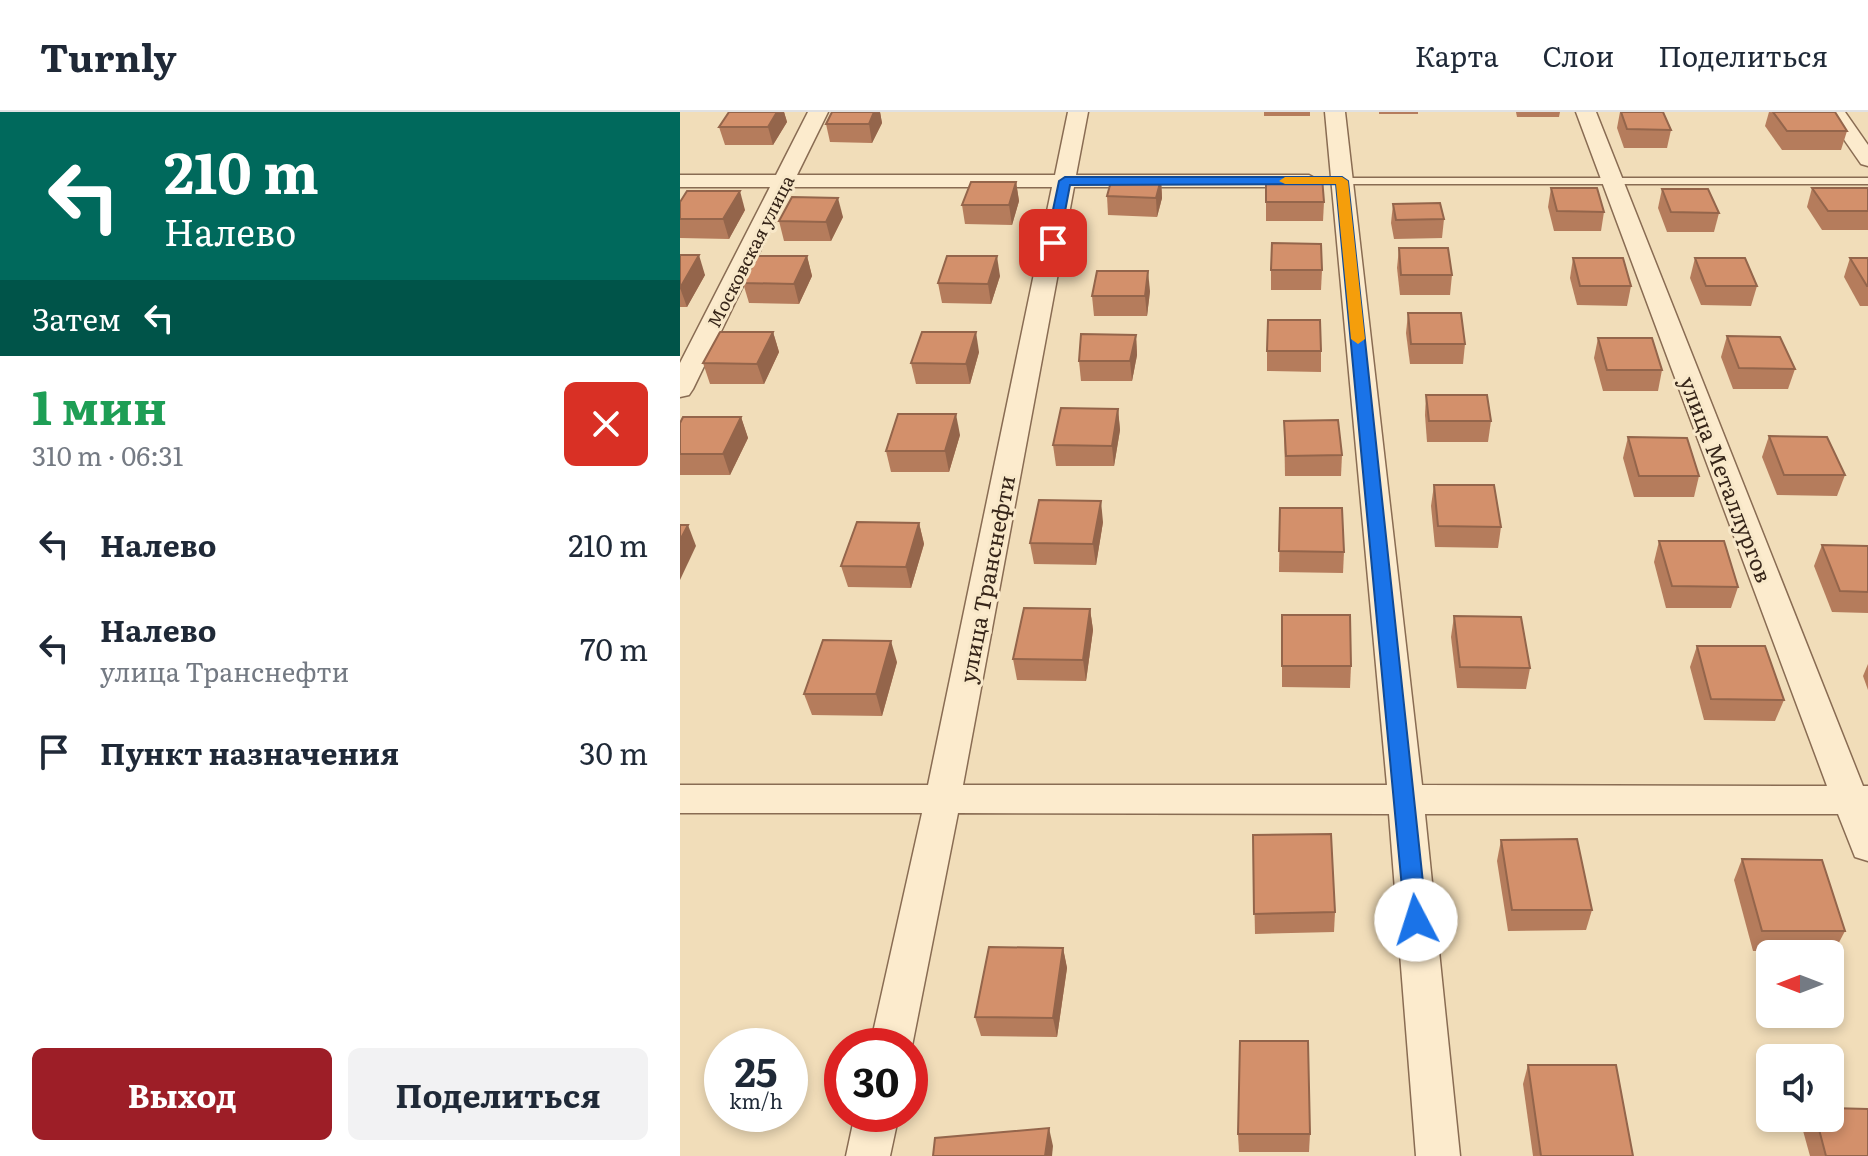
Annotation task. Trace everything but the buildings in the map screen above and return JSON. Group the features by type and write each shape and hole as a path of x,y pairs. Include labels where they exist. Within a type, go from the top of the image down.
{"street":[{"name":"Московская улица","path":"680,389 818,112"},
{"name":"улица Транснефти","path":"895,1028 1078,112"},
{"path":"1335,112 1406,801 1438,1156"},
{"name":"улица Металлургов","path":"1586,112 1860,800 1868,846"},
{"path":"1835,112 1868,160"},
{"path":"680,181 1342,181"},
{"path":"680,799 1860,800"},
{"path":"868,1156 873,1132"}],"lane":[{"path":"1342,181 1868,181"}],"slow traffic":[{"path":"1285,181 1342,181 1358,339"}],"route":[{"path":"1053,243 1065,181 1342,181 1416,920"}]}
